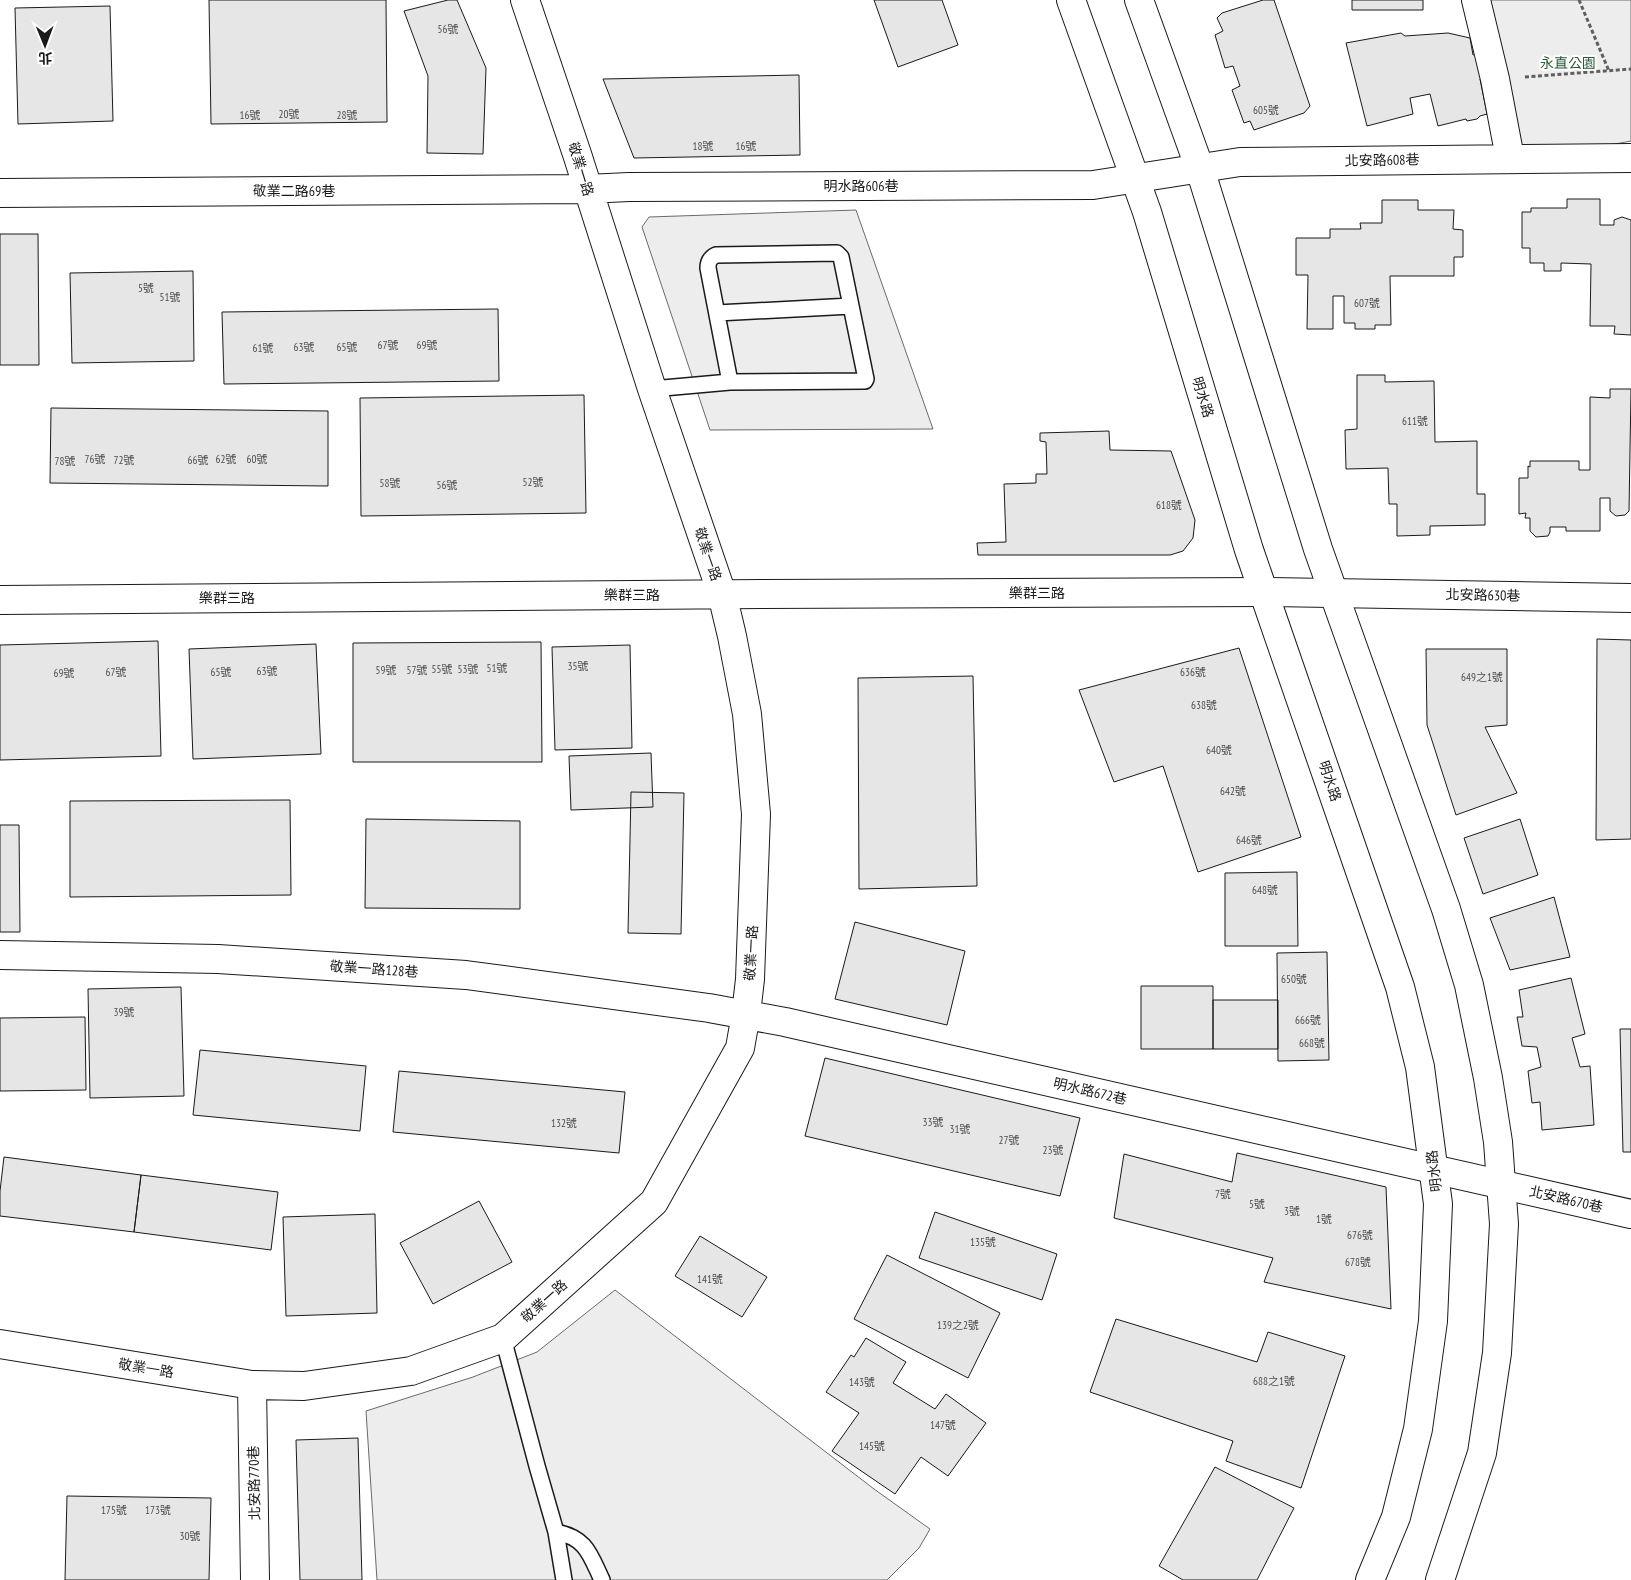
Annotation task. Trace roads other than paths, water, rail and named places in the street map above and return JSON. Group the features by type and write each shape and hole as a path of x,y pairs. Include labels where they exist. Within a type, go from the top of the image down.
{"street":[{"name":"敬業一路","path":"0,1344 252,1385 304,1386 411,1371 503,1338 654,1202 740,1048 746,1014 752,941 756,814 747,714 732,636 722,594 652,389 525,0"},
{"name":"明水路","path":"1072,0 1147,212 1264,592 1400,987 1420,1067 1438,1204 1432,1321 1418,1430 1396,1517 1370,1580"},
{"path":"1139,0 1200,169 1318,549 1446,909 1468,985 1488,1078 1498,1142 1504,1224 1497,1352 1482,1453 1440,1580"},
{"path":"1476,0 1495,79 1510,158"},
{"name":"北安路608巷","path":"1135,180 1240,162 1631,158"},
{"name":"明水路606巷","path":"587,189 639,187 1094,185 1135,180"},
{"name":"敬業二路69巷","path":"0,193 587,189"},
{"name":"樂群三路","path":"0,600 722,594 1334,593"},
{"name":"北安路630巷","path":"1334,593 1631,598"},
{"name":"敬業一路128巷","path":"0,955 218,959 466,974 746,1014"},
{"name":"明水路672巷","path":"746,1014 1502,1185"},
{"name":"北安路670巷","path":"1502,1185 1631,1214"},
{"name":"北安路770巷","path":"252,1385 255,1580"}],"lane":[{"path":"652,389 730,382 866,382 841,257 837,253 716,255 708,262 730,382"},
{"path":"717,313 851,306"},
{"path":"503,1338 556,1532 564,1580"},
{"path":"556,1532 572,1537 586,1546 602,1580"}],"park label":[{"name":"永直公園","path":"1568,63"}]}
